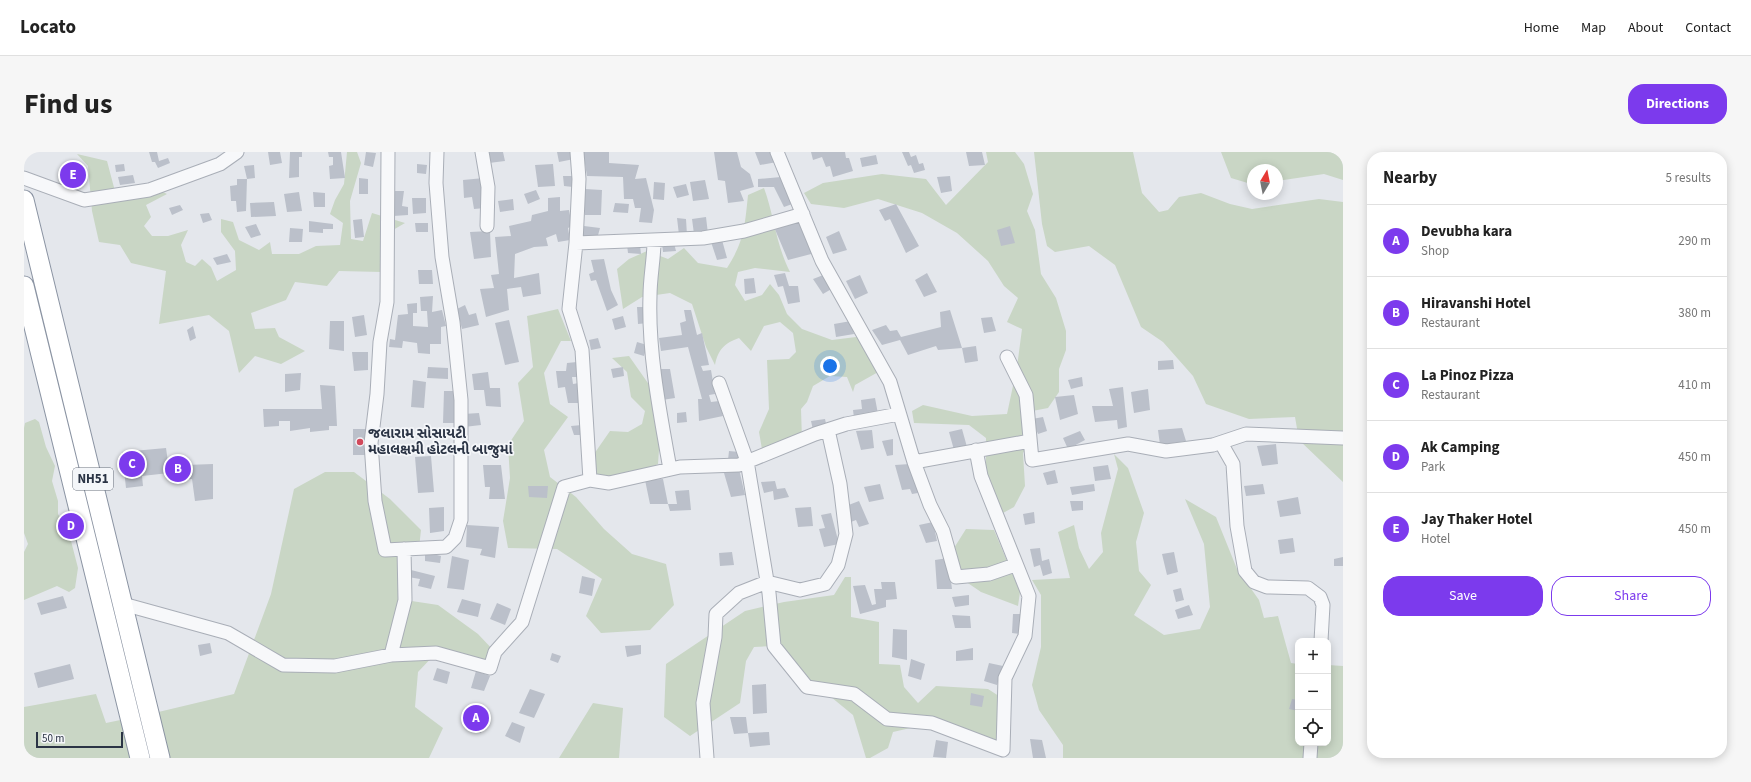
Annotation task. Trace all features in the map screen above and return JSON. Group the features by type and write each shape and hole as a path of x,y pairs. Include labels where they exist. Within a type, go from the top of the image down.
{"highway":[{"name":"NH51","path":"24,200 124,604 160,758"},
{"name":"NH51","path":"24,286 140,758"}],"street":[{"path":"24,178 84,200 149,190 220,164 237,152"},
{"path":"388,152 388,302 380,342 377,394 371,443 375,501 385,550 446,547 455,538 460,520 461,400 453,322 442,257 436,182 437,152"},
{"path":"482,152 488,187 487,226"},
{"path":"577,152 579,179 576,243 569,308 582,350 590,480"},
{"path":"777,152 822,260 890,382 914,462 930,505 943,531 956,576 989,574 1015,565"},
{"path":"576,243 703,238 732,233 802,214"},
{"path":"654,241 650,296 651,341 661,420 670,469"},
{"path":"1007,357 1026,396 1032,460 1128,444 1166,451 1213,445 1246,434 1343,438"},
{"path":"719,383 747,461 767,582 774,646 807,687 854,694 887,719 932,723 1003,750 1005,678 1025,636 1029,596 1015,565 981,476 976,450"},
{"path":"124,604 228,633 283,665 335,666 392,655 436,653 490,668 495,652 522,622 564,487 590,480 609,483 680,467 739,465 846,424 899,414"},
{"path":"707,758 703,703 715,637 716,614 739,593 767,582 800,590 826,584 838,565 846,534 840,484 828,430"},
{"path":"914,462 1030,441"},
{"path":"1221,443 1233,464 1237,526 1245,571 1254,582 1267,587 1308,588 1320,597 1323,605 1321,638"},
{"path":"392,655 405,600 404,549"},
{"path":"1310,758 1311,746"}],"green space":[{"path":"347,152 357,152 361,163 350,201 351,239 363,241 372,213 405,223 381,237 382,272 339,271 327,286 295,282 286,300 251,313 255,329 275,328 279,337 305,351 281,364 255,356 239,373 229,331 209,315 159,324 166,271 131,263 120,245 99,242 92,211 88,166 77,154 107,161 116,195 159,190 167,194 146,205 151,217 144,226 152,236 168,236 188,230 181,245 186,262 195,266 202,259 211,267 217,281 236,270 235,251 221,232 221,219 233,222 239,240 259,250 270,242 272,254 299,254 316,246 340,245 343,223 330,214 335,200 344,184"},
{"path":"986,152 1015,152 1024,164 1033,194 1027,211 1035,230 1041,274 1056,298 1066,331 1066,350 1059,369 1059,392 1048,408 1027,412 1030,441 1023,453 1025,486 1014,507 1003,513 984,484 986,438 969,425 914,423 912,411 923,405 972,416 1007,414 1017,367 1022,329 1007,322 1018,298 1004,286 988,261 957,233 922,213 878,199 844,208 811,204 804,193 823,183 882,174 926,179 946,205 988,162"},
{"path":"1034,152 1133,152 1142,193 1159,212 1168,210 1179,197 1201,193 1230,204 1252,209 1319,199 1343,202 1343,482 1299,440 1295,417 1249,419 1206,404 1193,376 1163,342 1141,327 1115,265 1089,246 1055,252 1047,246 1042,224"},
{"path":"1221,152 1343,152 1343,180 1324,174 1283,180 1283,164 1247,164 1247,183 1231,178"},
{"path":"764,188 781,251 790,272 755,268 738,272 735,285 745,301 762,295 770,284 779,295 787,314 802,329 832,340 864,336 880,371 855,385 853,392 847,377 830,376 813,386 807,402 801,409 802,440 763,455 759,432 769,409 767,360 789,359 796,352 793,333 780,322 764,326 751,351 739,338 723,347 716,359 715,365 706,347 692,304 670,293 642,297 623,309 617,269 629,259 647,251 668,259 684,248 698,263 727,268 733,259 743,233 748,195"},
{"path":"558,309 571,341 561,341 544,373 550,404 568,417 544,450 550,477 576,497 604,529 632,554 666,564 674,605 650,630 601,633 586,616 602,579 557,549 508,548 503,521 510,478 508,445 524,421 518,383 533,367 527,316"},
{"path":"629,356 650,386 661,420 658,464 620,481 590,480 594,454 610,431 628,432 642,424 645,411 631,397 627,372 612,358"},
{"path":"35,419 39,422 46,447 55,466 52,481 58,501 58,514 67,528 66,522 72,521 76,535 70,537 78,568 75,588 69,592 57,586 24,600 24,552 28,544 24,533 24,428 25,423"},
{"path":"1114,454 1128,468 1144,513 1136,542 1139,571 1151,585 1134,615 1164,635 1200,629 1210,607 1204,544 1185,499 1216,517 1237,569 1259,600 1264,618 1278,616 1291,663 1295,664 1295,746 1331,746 1331,665 1343,666 1343,758 1063,758 1063,745 1039,710 1032,685 1041,647 1041,595 1032,580 1070,578 1058,532 1074,525 1079,548 1089,569 1103,552 1101,533 1118,469"},
{"path":"325,472 354,472 390,499 421,530 419,548 404,549 405,600 438,605 478,634 495,652 490,668 436,653 418,672 415,707 443,728 429,758 160,758 150,714 234,694 271,594 294,489"},
{"path":"966,529 994,530 1020,592 1018,606 981,592 959,577 954,548"},
{"path":"845,577 851,577 851,617 879,622 879,664 900,665 904,687 918,703 936,686 988,689 1005,700 1003,750 932,723 893,732 888,748 870,758 866,758 853,715 831,697 807,687 774,646 754,647 746,661 740,703 690,736 664,717 666,664 745,611 784,602 834,595"},
{"path":"96,694 106,723 130,718 139,758 24,758 24,707"},
{"path":"593,703 623,708 619,758 559,758"}],"building":[{"path":"149,152 157,152 159,161 168,158 170,163 158,168 155,162 152,162"},
{"path":"268,152 280,152 282,163 270,165"},
{"path":"290,152 302,152 302,157 299,157 299,177 289,178"},
{"path":"328,152 341,152 345,178 330,179 329,166 333,165 333,157 329,157"},
{"path":"366,152 376,153 373,167 364,165"},
{"path":"487,152 503,152 505,161 489,163"},
{"path":"557,152 572,152 574,159 559,162"},
{"path":"583,152 609,152 609,163 639,165 635,179 646,178 654,210 652,223 639,222 641,208 635,208 633,199 624,199 623,177 587,176"},
{"path":"714,152 737,152 741,167 750,174 754,187 740,191 744,201 728,203 725,181 718,180"},
{"path":"755,152 773,152 777,162 760,165"},
{"path":"811,152 845,152 846,158 849,158 853,171 833,177 830,166 826,167 822,157 813,160"},
{"path":"902,152 909,152 911,157 916,155 919,164 923,163 925,170 914,173 911,165 908,166"},
{"path":"966,152 982,152 985,165 969,166"},
{"path":"876,155 878,164 862,167 860,158"},
{"path":"68,162 82,165 78,187 63,184"},
{"path":"124,164 125,171 116,172 115,165"},
{"path":"417,164 427,165 426,174 417,173"},
{"path":"553,164 555,186 538,187 535,165"},
{"path":"254,165 255,178 247,179 244,166"},
{"path":"133,175 135,183 120,185 118,177"},
{"path":"563,176 572,176 573,187 564,186"},
{"path":"950,176 952,191 941,193 937,177"},
{"path":"781,177 795,203 784,207 774,187 758,187 758,179"},
{"path":"359,178 368,179 368,194 359,194"},
{"path":"484,178 485,208 474,209 472,197 464,198 463,180"},
{"path":"237,179 247,179 246,211 237,212 236,201 231,201 230,186 237,185"},
{"path":"705,180 709,199 693,201 690,182"},
{"path":"654,182 665,183 664,200 653,199"},
{"path":"686,184 689,195 677,198 673,187"},
{"path":"585,189 602,190 601,215 585,215"},
{"path":"536,190 540,199 528,204 524,194"},
{"path":"395,191 404,191 402,206 408,207 408,215 393,216"},
{"path":"299,192 302,211 287,212 284,194"},
{"path":"313,192 325,193 325,207 314,207"},
{"path":"560,197 560,211 569,210 572,226 568,228 570,240 558,242 556,234 546,238 548,246 534,247 515,254 514,278 539,273 541,294 523,297 521,287 507,289 509,310 486,317 480,289 494,288 491,275 499,274 495,237 511,236 509,226 531,221 532,215 548,211 548,198"},
{"path":"412,198 426,198 426,213 413,214"},
{"path":"513,199 514,210 500,212 498,201"},
{"path":"274,202 276,216 251,217 250,203"},
{"path":"615,203 629,204 628,213 613,212"},
{"path":"896,204 919,246 906,253 890,219 885,221 879,210"},
{"path":"180,205 183,210 172,215 169,208"},
{"path":"209,213 212,220 203,223 200,214"},
{"path":"706,217 708,234 694,234 692,219"},
{"path":"677,218 686,219 687,235 679,235"},
{"path":"362,219 364,237 355,238 353,220"},
{"path":"802,220 815,253 788,260 774,227"},
{"path":"309,221 333,224 333,229 323,229 323,233 309,232"},
{"path":"415,223 428,223 428,232 416,232"},
{"path":"256,224 261,235 251,238 245,227"},
{"path":"584,226 600,228 597,239 582,236"},
{"path":"1010,226 1015,243 1001,246 997,230"},
{"path":"290,228 303,229 302,242 289,242"},
{"path":"490,231 491,257 474,259 470,232"},
{"path":"839,231 847,250 833,254 826,237"},
{"path":"722,240 727,258 717,260 711,242"},
{"path":"662,243 674,243 676,251 663,252"},
{"path":"627,245 640,245 641,254 628,253"},
{"path":"227,254 231,262 217,265 213,258"},
{"path":"604,259 611,290 618,305 607,311 596,280 591,281 589,274 594,272 591,260"},
{"path":"418,270 432,270 433,284 419,284"},
{"path":"785,273 789,286 798,286 800,302 788,304 783,286 778,287 774,275"},
{"path":"927,273 937,292 924,297 915,280"},
{"path":"826,274 833,288 823,294 813,279"},
{"path":"860,275 868,293 855,299 846,281"},
{"path":"754,278 756,293 745,294 744,279"},
{"path":"433,296 432,312 442,310 446,326 441,327 441,344 430,344 430,354 418,353 417,343 403,341 402,348 389,347 390,339 395,340 398,315 408,314 407,304 417,303 417,313 413,313 413,326 428,327 427,311 421,311 420,297"},
{"path":"465,305 469,315 476,313 479,325 462,329 457,309"},
{"path":"637,307 647,307 648,323 638,324"},
{"path":"684,310 691,310 697,335 702,333 709,365 701,366 703,371 711,370 715,394 709,395 711,402 719,401 723,416 699,421 698,399 702,399 688,347 661,351 659,338 682,335 680,323 686,321"},
{"path":"950,310 962,348 938,350 936,346 908,355 900,340 882,345 872,330 886,325 890,331 897,330 901,337 941,327 940,312"},
{"path":"364,315 367,335 355,337 352,317"},
{"path":"623,316 626,327 615,330 612,319"},
{"path":"992,317 996,331 984,333 981,318"},
{"path":"509,320 519,362 505,365 495,323"},
{"path":"330,321 344,321 344,351 329,349"},
{"path":"851,321 854,334 836,337 834,324"},
{"path":"193,326 196,338 190,341 187,330"},
{"path":"598,338 601,348 591,350 589,340"},
{"path":"637,342 647,345 644,356 634,353"},
{"path":"976,346 978,361 965,363 962,348"},
{"path":"352,352 368,352 368,370 354,371"},
{"path":"1173,360 1174,369 1158,370 1158,361"},
{"path":"577,362 578,377 572,377 573,384 579,383 581,403 568,403 565,387 558,388 556,371 566,371 567,363"},
{"path":"428,367 448,368 448,379 427,378"},
{"path":"623,367 624,376 613,378 611,369"},
{"path":"658,369 670,369 675,398 662,400"},
{"path":"488,372 490,388 500,388 501,407 486,406 484,390 474,390 472,374"},
{"path":"301,373 300,390 285,392 285,374"},
{"path":"1082,377 1083,386 1071,389 1068,380"},
{"path":"413,380 426,382 424,408 411,407"},
{"path":"320,385 335,386 337,426 329,426 329,430 310,432 310,428 290,431 290,421 279,421 279,426 264,427 263,409 322,409"},
{"path":"1123,387 1127,427 1118,429 1117,420 1095,422 1092,406 1113,406 1109,389"},
{"path":"1148,389 1150,410 1134,413 1131,392"},
{"path":"444,391 454,391 454,423 443,423"},
{"path":"1074,395 1078,414 1060,420 1055,397"},
{"path":"875,398 878,414 854,418 853,410 862,409 861,400"},
{"path":"686,412 687,422 677,423 677,413"},
{"path":"479,413 481,425 464,427 463,414"},
{"path":"1043,417 1047,431 1038,434 1032,419"},
{"path":"825,419 827,428 813,430 811,421"},
{"path":"582,425 583,435 574,435 571,426"},
{"path":"1182,428 1186,441 1160,445 1158,430"},
{"name":"જલારામ સોસાયટી મહાલ‌ક્ષમી હોટલની બાજુમાં","path":"353,429 366,429 368,455 353,455"},
{"path":"962,429 967,447 954,450 949,432"},
{"path":"872,430 874,448 861,450 856,431"},
{"path":"1080,431 1085,440 1068,449 1063,438"},
{"path":"893,439 893,455 887,456 882,441"},
{"path":"1276,444 1278,464 1262,466 1257,446"},
{"path":"166,448 168,462 186,461 186,465 213,464 213,499 195,501 192,479 169,481 169,473 142,476 143,486 126,488 122,452"},
{"path":"729,451 739,452 738,461 728,460"},
{"path":"431,456 434,492 418,493 415,457"},
{"path":"910,464 918,493 912,494 910,489 902,490 895,465"},
{"path":"483,465 501,465 505,499 489,499 490,487 485,487"},
{"path":"1108,465 1111,479 1095,481 1093,467"},
{"path":"739,469 745,495 731,497 724,473"},
{"path":"1055,470 1058,483 1047,485 1043,473"},
{"path":"663,479 668,504 650,504 645,480"},
{"path":"775,481 777,489 785,488 789,497 774,500 773,491 764,493 761,482"},
{"path":"880,484 884,499 869,502 864,487"},
{"path":"1094,484 1095,491 1072,495 1070,487"},
{"path":"1263,484 1265,494 1246,496 1244,486"},
{"path":"528,486 548,486 547,498 529,497"},
{"path":"689,490 691,510 670,511 668,504 677,504 675,491"},
{"path":"1298,497 1301,514 1280,517 1277,501"},
{"path":"859,501 869,524 859,527 856,520 851,522 846,506"},
{"path":"1070,501 1083,501 1083,510 1072,511"},
{"path":"444,507 444,531 430,533 429,508"},
{"path":"811,507 813,526 798,527 795,508"},
{"path":"1034,512 1035,523 1025,525 1023,514"},
{"path":"831,513 839,544 824,547 819,529 825,528 821,515"},
{"path":"933,522 937,541 926,543 919,525"},
{"path":"467,525 499,527 495,558 480,555 482,549 466,547"},
{"path":"1293,538 1295,552 1280,554 1278,540"},
{"path":"1040,548 1042,561 1049,559 1052,573 1043,576 1040,565 1034,567 1030,549"},
{"path":"425,552 441,556 440,563 425,561"},
{"path":"732,552 734,565 720,566 719,553"},
{"path":"1174,552 1178,572 1167,575 1162,554"},
{"path":"452,556 469,560 464,590 447,588"},
{"path":"1343,557 1343,566 1334,566 1334,559"},
{"path":"948,558 952,589 937,589 935,560"},
{"path":"411,570 435,576 431,589 418,586 420,579 408,577"},
{"path":"582,576 595,579 592,596 579,593"},
{"path":"881,582 895,582 897,599 886,600 886,607 860,614 853,586 865,585 872,605 876,604 874,589 882,589"},
{"path":"1181,588 1184,600 1176,602 1173,590"},
{"path":"969,595 969,605 955,607 952,597"},
{"path":"63,596 67,608 41,615 37,603"},
{"path":"462,599 481,604 478,617 457,612"},
{"path":"497,603 511,609 505,625 490,619"},
{"path":"1189,605 1193,615 1178,619 1175,610"},
{"path":"1013,614 1024,614 1021,634 1012,633"},
{"path":"952,615 970,616 971,628 955,628"},
{"path":"893,629 907,630 907,660 892,657"},
{"path":"210,643 212,653 200,656 198,645"},
{"path":"641,645 641,654 627,657 625,646"},
{"path":"973,648 973,660 956,661 956,651"},
{"path":"552,653 561,656 558,663 550,660"},
{"path":"911,659 925,664 921,680 908,676"},
{"path":"989,663 1003,666 997,685 984,681"},
{"path":"70,664 74,679 38,688 34,673"},
{"path":"437,668 450,672 447,684 433,680"},
{"path":"476,671 490,676 484,691 471,688"},
{"path":"766,684 767,713 753,714 752,685"},
{"path":"530,689 545,694 534,718 519,713"},
{"path":"971,693 984,696 982,707 970,705"},
{"path":"1292,699 1295,700 1295,710 1289,709"},
{"path":"472,704 488,710 481,733 464,726"},
{"path":"730,717 746,717 748,733 734,734"},
{"path":"512,722 525,727 520,743 505,736"},
{"path":"769,732 770,745 750,747 748,733"},
{"path":"1030,739 1042,740 1046,758 1033,758"},
{"path":"936,740 948,742 946,758 933,757"}],"place":[{"name":"Jay Thaker Hotel","path":"73,175"},
{"name":"જલારામ સોસાયટી મહાલ‌ક્ષમી હોટલની બાજુમાં","path":"360,442"},
{"name":"La Pinoz Pizza","path":"132,464"},
{"name":"Hiravanshi Hotel","path":"178,469"},
{"name":"Ak Camping","path":"71,526"},
{"name":"Devubha kara","path":"476,718"}]}
